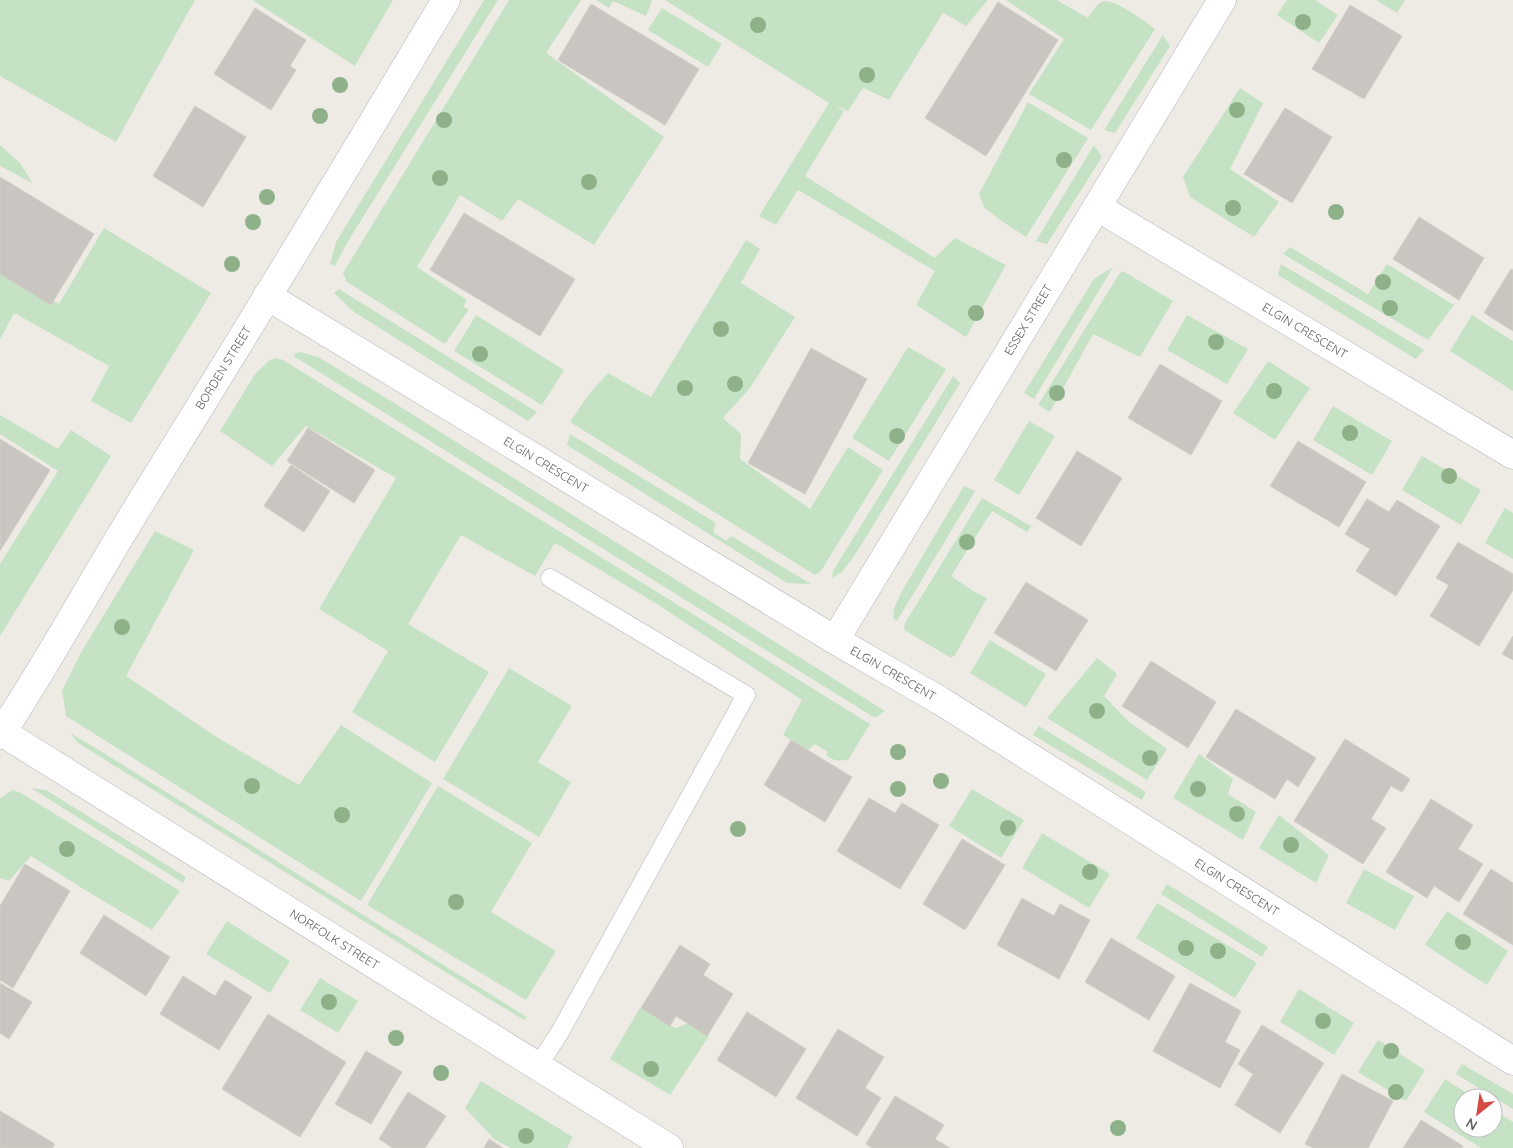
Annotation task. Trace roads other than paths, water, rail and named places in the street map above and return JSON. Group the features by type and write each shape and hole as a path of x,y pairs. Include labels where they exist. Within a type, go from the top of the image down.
{"street":[{"name":"BORDEN STREET","path":"1,733 28,692 140,504 340,179 446,0"},
{"name":"ESSEX STREET","path":"835,640 1222,0"},
{"name":"ELGIN CRESCENT","path":"1098,207 1513,455"},
{"name":"ELGIN CRESCENT","path":"267,296 835,640 939,700 1513,1061"},
{"name":"NORFOLK STREET","path":"1,733 669,1148"}],"lane":[{"path":"538,1066 560,1032 746,695 550,578"}]}
